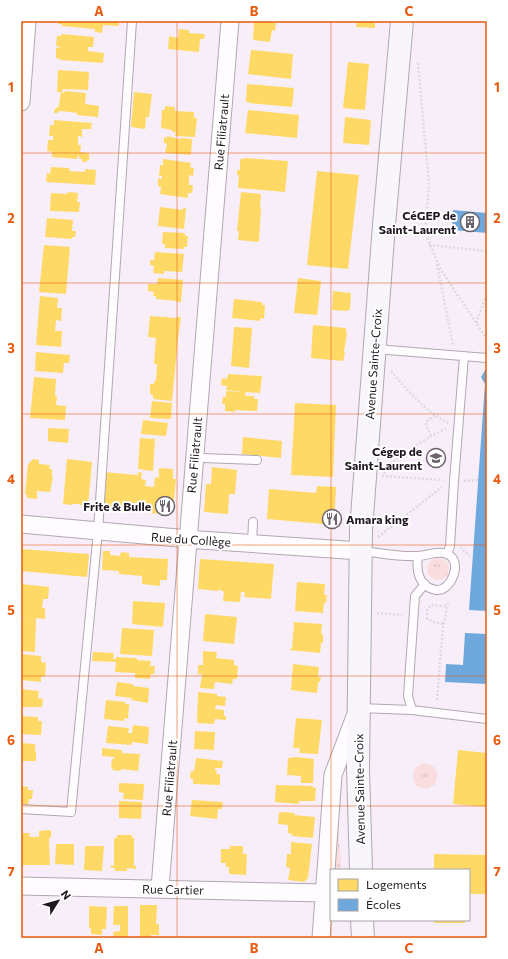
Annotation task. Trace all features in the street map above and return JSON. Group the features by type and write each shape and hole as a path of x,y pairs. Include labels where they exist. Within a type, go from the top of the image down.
{"main road":[{"name":"Avenue Sainte-Croix","path":"361,869 358,796 358,708 369,544 361,530 384,226 402,21"},
{"path":"362,921 363,938"}],"street":[{"path":"21,102 27,21"},
{"name":"Rue Filiatrault","path":"160,888 230,21"},
{"name":"Rue du Collège","path":"21,524 187,539 252,543 369,544"},
{"name":"Avenue Sainte-Croix","path":"321,938 333,775 358,708"},
{"name":"Rue Cartier","path":"21,886 160,888 324,893"}],"lane":[{"path":"21,809 71,812 98,531 132,21"},
{"path":"375,349 487,358"},
{"path":"447,554 450,546 464,356"},
{"path":"203,458 257,460"},
{"path":"252,543 253,522"},
{"path":"369,544 418,556 435,552 447,554 454,559 456,567 447,586 441,590 437,590 424,584 418,574 418,556"},
{"path":"412,710 408,696 414,603 415,596 424,584"},
{"path":"358,708 412,710 487,719"}],"path":[{"path":"417,60 429,186 425,228 429,245 436,262 453,344"},
{"path":"429,245 487,251"},
{"path":"436,262 487,339"},
{"path":"476,323 487,294"},
{"path":"384,476 390,465 410,450 431,436 453,425 425,408 389,369"},
{"path":"431,436 426,422 435,415"},
{"path":"444,420 444,430"},
{"path":"369,544 442,487 448,480 378,476"},
{"path":"460,481 478,480"},
{"path":"437,700 444,624 448,604 431,605 425,618 436,623 444,624"},
{"path":"372,613 402,615"}],"green space":[{"path":"438,558 446,561 449,569 446,577 438,580 430,577 427,569 430,561"},
{"path":"424,763 433,766 438,774 435,784 427,789 418,787 413,780 414,770"},
{"path":"338,817 341,869 334,869"}],"building: Logements":[{"path":"58,21 119,21 119,26 103,25 102,33 95,32 95,29 62,26 62,24 58,24"},
{"path":"254,21 272,21 272,23 276,23 275,31 272,30 270,42 253,40"},
{"path":"353,21 375,21 375,28 356,27 357,22"},
{"path":"179,29 189,30 189,33 205,34 204,39 200,39 199,52 168,49 169,36 178,38"},
{"path":"62,34 94,37 93,47 88,47 88,51 104,53 103,63 60,60 56,58 56,48 61,47 56,46 57,36 61,36"},
{"path":"251,50 293,54 291,79 248,74"},
{"path":"348,62 369,64 365,110 343,108"},
{"path":"58,70 89,72 88,90 63,89 62,92 86,93 85,104 99,106 98,117 77,115 77,113 60,111 54,113 54,110 59,106 61,92 57,92"},
{"path":"247,84 294,88 292,107 246,102"},
{"path":"134,92 152,94 149,117 146,117 145,129 131,127"},
{"path":"165,106 175,107 175,111 194,112 194,118 197,118 195,137 175,136 176,132 161,128 162,110 165,110"},
{"path":"248,110 299,115 297,138 245,133"},
{"path":"345,117 371,120 369,145 343,143"},
{"path":"54,120 92,123 91,129 82,129 82,137 78,136 78,145 81,145 80,152 89,153 89,160 87,160 87,162 82,162 82,159 79,159 80,157 77,156 77,159 52,157 52,152 47,151 48,140 53,140 53,136 49,136 50,125 54,125"},
{"path":"167,136 176,139 192,139 191,155 165,153 167,144 164,143 164,137 167,138"},
{"path":"163,159 191,163 190,167 194,168 193,176 189,175 189,185 193,185 192,193 188,193 188,198 160,194 161,187 158,186 158,178 162,179 162,176 159,176 160,165 163,165"},
{"path":"240,159 288,161 285,192 239,188 239,175 237,175 237,170 240,170"},
{"path":"51,167 69,168 69,171 85,172 85,169 96,170 95,185 46,182 47,173 50,174"},
{"path":"317,171 359,175 348,269 307,265"},
{"path":"68,192 78,193 77,202 80,202 79,212 50,211 51,193 67,194"},
{"path":"241,192 261,194 259,242 238,240 239,231 237,231"},
{"path":"160,207 183,210 183,208 186,208 184,229 158,226"},
{"path":"47,218 73,220 72,231 76,231 75,237 72,237 72,239 45,237"},
{"path":"163,232 185,233 185,236 188,236 187,247 184,247 184,249 165,248 165,244 162,244"},
{"path":"44,245 70,247 66,294 39,292"},
{"path":"155,252 184,254 182,272 164,271 164,274 153,273 154,266 150,265 150,260 154,260"},
{"path":"158,278 183,280 181,302 156,299 156,296 153,296 154,292 148,291 148,284 157,284"},
{"path":"298,278 321,281 317,315 294,313"},
{"path":"333,291 351,293 350,310 332,310"},
{"path":"40,296 58,298 57,308 62,308 61,321 56,320 55,331 62,331 61,347 36,345"},
{"path":"234,299 262,302 262,305 265,305 264,319 260,318 260,321 232,318"},
{"path":"150,316 181,317 172,401 153,399 153,395 150,394 150,384 154,384 154,381 156,381 157,364 154,364 156,338 148,337"},
{"path":"313,325 346,328 347,333 343,361 311,358"},
{"path":"234,327 252,328 249,368 231,366"},
{"path":"36,352 70,355 69,363 64,363 63,373 35,371"},
{"path":"228,374 262,376 260,393 246,392 245,396 254,396 254,399 258,399 257,411 225,411 225,404 222,404 223,397 226,397 226,391 242,392 226,390 227,386 221,385 222,378 227,379"},
{"path":"34,377 56,379 56,405 66,406 65,420 30,418"},
{"path":"152,401 172,403 171,419 150,418"},
{"path":"295,403 336,405 333,477 291,475"},
{"path":"143,420 168,423 166,436 141,434"},
{"path":"48,428 69,429 68,443 48,441"},
{"path":"243,437 282,441 281,458 242,454"},
{"path":"140,438 155,439 153,471 138,469"},
{"path":"33,459 39,460 39,464 50,465 49,469 52,469 53,477 50,492 37,491 37,499 27,498 27,495 25,494 28,464"},
{"path":"67,459 92,462 88,506 80,504 63,504"},
{"path":"212,467 237,470 235,494 229,494 228,514 204,512 206,484 211,484"},
{"path":"159,468 173,469 173,479 176,479 173,510 170,510 170,515 151,513 151,508 143,508 143,512 134,512 134,507 130,507 130,511 122,511 122,506 114,506 113,510 105,509 106,505 101,505 104,472 137,475 137,479 138,472 142,473 141,479 146,480 145,486 154,487 155,477 159,478"},
{"path":"317,486 336,487 334,525 267,519 269,489 316,493"},
{"path":"21,549 89,554 87,577 21,571"},
{"path":"103,551 110,551 110,555 120,556 121,552 129,553 129,557 168,559 167,580 160,580 160,586 142,584 142,576 119,574 119,571 102,570"},
{"path":"200,559 274,564 271,599 244,597 245,592 241,592 240,602 223,601 224,592 219,589 219,591 198,589"},
{"path":"297,582 325,584 324,595 327,595 323,613 295,611"},
{"path":"21,584 49,587 48,599 43,599 42,608 45,608 45,619 36,618 35,652 21,651 21,618 27,618 21,617"},
{"path":"133,601 165,603 163,627 132,624"},
{"path":"205,614 237,617 234,644 203,641"},
{"path":"291,622 322,624 321,634 323,634 323,643 321,643 320,653 290,650 290,648 292,649 294,623"},
{"path":"122,628 154,630 152,656 120,654"},
{"path":"203,651 217,652 216,658 234,660 234,665 238,666 237,679 233,679 232,684 215,682 214,689 200,688 202,674 198,674 198,665 203,665"},
{"path":"93,652 114,653 113,659 116,659 116,657 137,658 137,660 151,661 150,666 155,666 154,674 151,674 150,679 135,678 135,673 115,672 116,662 92,661"},
{"path":"21,654 41,656 41,662 46,663 45,677 41,676 41,682 21,680"},
{"path":"293,664 319,667 318,677 321,677 320,682 318,682 317,693 291,690"},
{"path":"117,682 149,688 148,703 131,700 132,698 115,696"},
{"path":"21,689 39,691 38,698 43,699 42,707 21,707"},
{"path":"198,692 217,694 217,696 226,697 225,706 216,705 215,709 224,710 226,720 215,719 214,724 197,723"},
{"path":"106,700 125,702 125,704 129,704 128,719 124,718 124,721 104,719"},
{"path":"21,716 38,717 38,721 42,721 41,735 21,734"},
{"path":"296,718 322,720 318,754 299,753 300,748 293,748"},
{"path":"133,725 149,727 148,744 132,742 132,745 106,743 108,726 129,728 128,733 132,733"},
{"path":"195,731 215,732 214,750 194,749"},
{"path":"21,743 35,744 36,761 21,761"},
{"path":"102,748 122,750 122,753 140,754 138,771 121,769 121,771 112,770 112,759 114,759 114,757 102,756"},
{"path":"458,750 487,753 487,807 453,804"},
{"path":"297,757 314,759 313,783 301,783 301,776 287,775 288,758"},
{"path":"196,758 223,761 222,768 215,768 215,770 217,770 216,774 220,774 220,785 193,784 193,779 190,778 191,771 194,771"},
{"path":"119,783 144,784 143,800 123,799 124,793 119,792"},
{"path":"276,785 313,786 313,788 316,788 315,801 299,801 299,804 275,802"},
{"path":"21,786 28,787 28,790 33,790 32,799 29,799 28,806 21,806"},
{"path":"192,800 223,802 222,809 218,809 217,819 190,816"},
{"path":"119,801 142,802 141,819 119,818"},
{"path":"281,812 315,817 313,838 292,836 292,834 288,833 288,825 278,824 279,813"},
{"path":"51,830 51,838 49,838 50,865 21,865 21,833 30,833 29,837 39,837 39,831"},
{"path":"117,835 132,835 132,838 134,838 134,866 136,866 136,869 127,868 127,871 115,871 115,868 111,868 111,865 114,866 114,838 117,838"},
{"path":"291,842 312,844 308,878 304,882 288,880 290,868 286,867 287,854 291,854"},
{"path":"56,844 74,844 74,865 55,864"},
{"path":"85,846 104,846 102,871 84,870"},
{"path":"230,846 243,846 243,854 247,854 246,875 229,874 229,867 226,867 226,863 221,863 221,849 230,849"},
{"path":"434,854 487,855 487,894 470,894 470,869 434,869"},
{"path":"140,905 157,905 156,924 159,924 159,935 151,935 150,938 140,938"},
{"path":"89,906 107,907 106,929 102,929 102,935 91,934 91,928 89,928"},
{"path":"114,906 128,906 128,938 114,938 113,932 120,931 120,925 113,925"},
{"path":"434,921 465,921 465,923 434,923"}],"building: Écoles":[{"name":"CéGEP de Saint-Laurent","path":"453,210 487,213 487,233 452,230"},
{"path":"487,367 487,611 469,610 485,384 481,377"},
{"path":"465,633 487,634 487,684 445,682 446,664 463,665"}],"place":[{"name":"CéGEP de Saint-Laurent","path":"470,222"},
{"name":"Cégep de Saint-Laurent","path":"436,458"},
{"name":"Frite & Bulle","path":"165,506"},
{"name":"Amara king","path":"332,519"}]}
